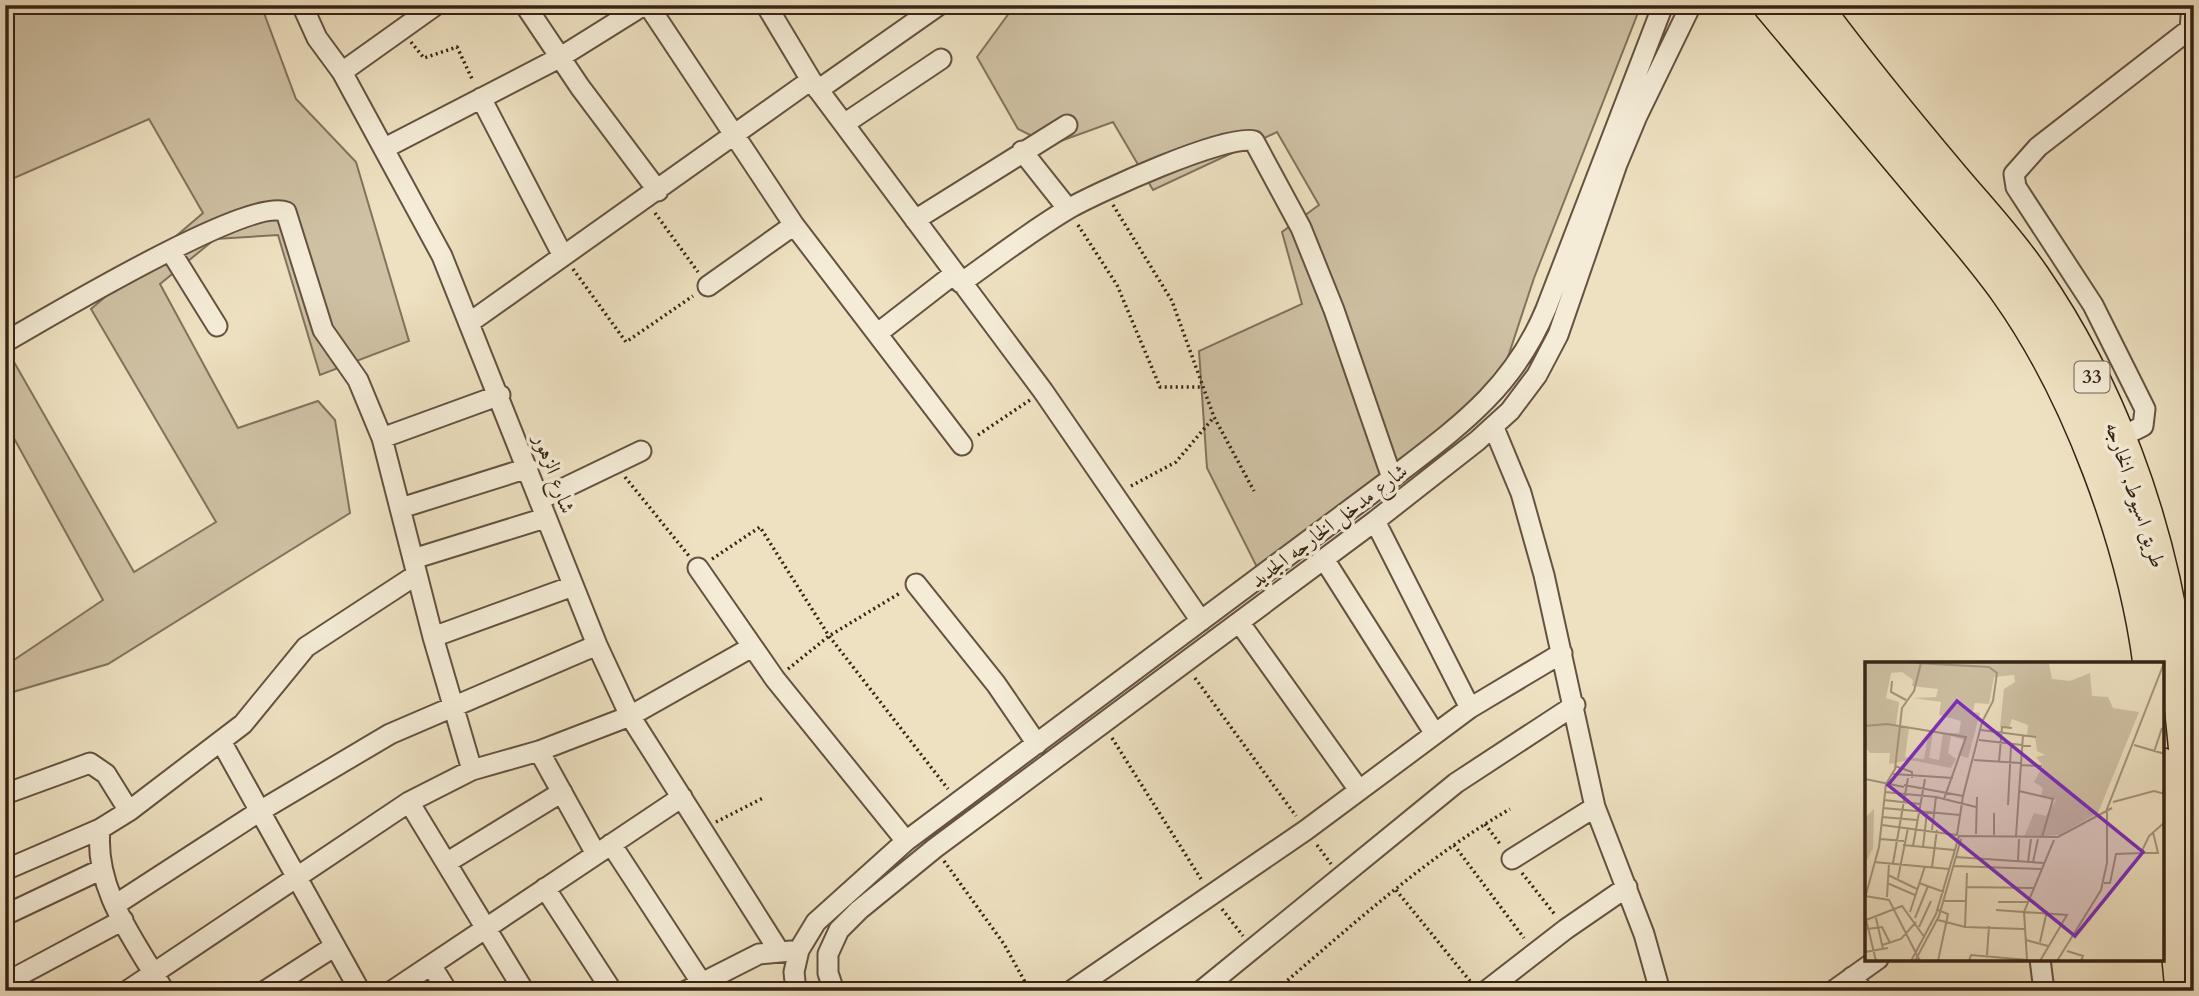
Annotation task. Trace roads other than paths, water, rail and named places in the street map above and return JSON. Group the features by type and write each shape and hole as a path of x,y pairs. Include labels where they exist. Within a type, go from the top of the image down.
{"highway":[{"name":"طريق اسيوط, الخارجه","path":"1771,5 2008,290 2063,384 2143,508 2162,578 2176,650 2194,828"},
{"name":"طريق اسيوط, الخارجه","path":"1814,5 1862,71 2031,274 2065,326 2094,382 2116,517 2132,574 2151,662"},
{"path":"2164,787 2183,991"}],"street":[{"name":"شارع الزهور","path":"302,5 317,38 342,72 442,256 597,645 630,716 702,829 789,951"},
{"path":"342,72 436,5"},
{"path":"525,5 652,195"},
{"path":"385,148 559,58 646,5 794,225 962,445"},
{"path":"469,323 652,195 733,134 939,5"},
{"name":"شارع مدخل الخارجه الجديد","path":"789,951 816,922 906,841 1392,478 1487,402 1522,359 1546,309 1662,5"},
{"name":"شارع مدخل الخارجه الجديد","path":"828,954 839,930 935,848 1375,521 1493,428 1524,394 1553,345 1617,164 1691,5"},
{"path":"2104,445 2143,425 2145,410 2093,305 2016,187 2014,174 2038,147 2190,29 2193,21 2192,5"},
{"path":"772,8 815,85 1043,391 1201,621"},
{"path":"1643,53 1663,61"},
{"path":"844,124 941,59"},
{"path":"481,99 563,256"},
{"path":"915,220 1067,125"},
{"path":"878,333 957,278 1068,209 1212,148 1239,140 1254,141 1301,228 1334,310 1392,478"},
{"path":"1022,151 1068,209"},
{"path":"5,342 171,252 242,217 274,208 286,212 323,330 358,380 382,438 433,637 472,770"},
{"path":"708,286 794,225"},
{"path":"171,252 217,326"},
{"path":"382,438 499,395"},
{"path":"1493,428 1521,493 1575,705 1595,807 1627,887 1660,991"},
{"path":"5,870 100,829 222,743 243,724 306,647 415,567 542,509 640,451"},
{"path":"401,508 528,468"},
{"path":"1375,521 1470,708"},
{"path":"1324,559 1435,734"},
{"path":"698,568 775,679 906,841"},
{"path":"916,584 996,684 1037,744"},
{"path":"433,637 573,586"},
{"path":"1239,622 1359,790"},
{"path":"5,983 119,913 260,811 390,734 452,705 597,645"},
{"path":"127,991 409,802 472,770 539,751 630,716 752,647"},
{"path":"1071,991 1306,830 1470,708 1562,653"},
{"path":"1201,991 1456,783 1575,705"},
{"path":"222,743 360,991"},
{"path":"539,751 562,792 604,849 694,986 759,954 789,951 828,954 828,973 834,991"},
{"path":"5,794 90,763 107,774 129,811"},
{"path":"446,863 562,792"},
{"path":"392,991 682,797"},
{"path":"409,802 524,991"},
{"path":"1512,859 1595,807"},
{"path":"100,829 100,870 119,913 164,991"},
{"path":"5,915 100,870"},
{"path":"1486,991 1566,929 1627,887"},
{"path":"545,888 612,991"},
{"path":"265,991 335,946"},
{"path":"789,951 796,991"},
{"path":"1833,991 1857,984 1876,961"},
{"path":"2040,961 2044,991"},
{"path":"431,965 447,991"}]}
